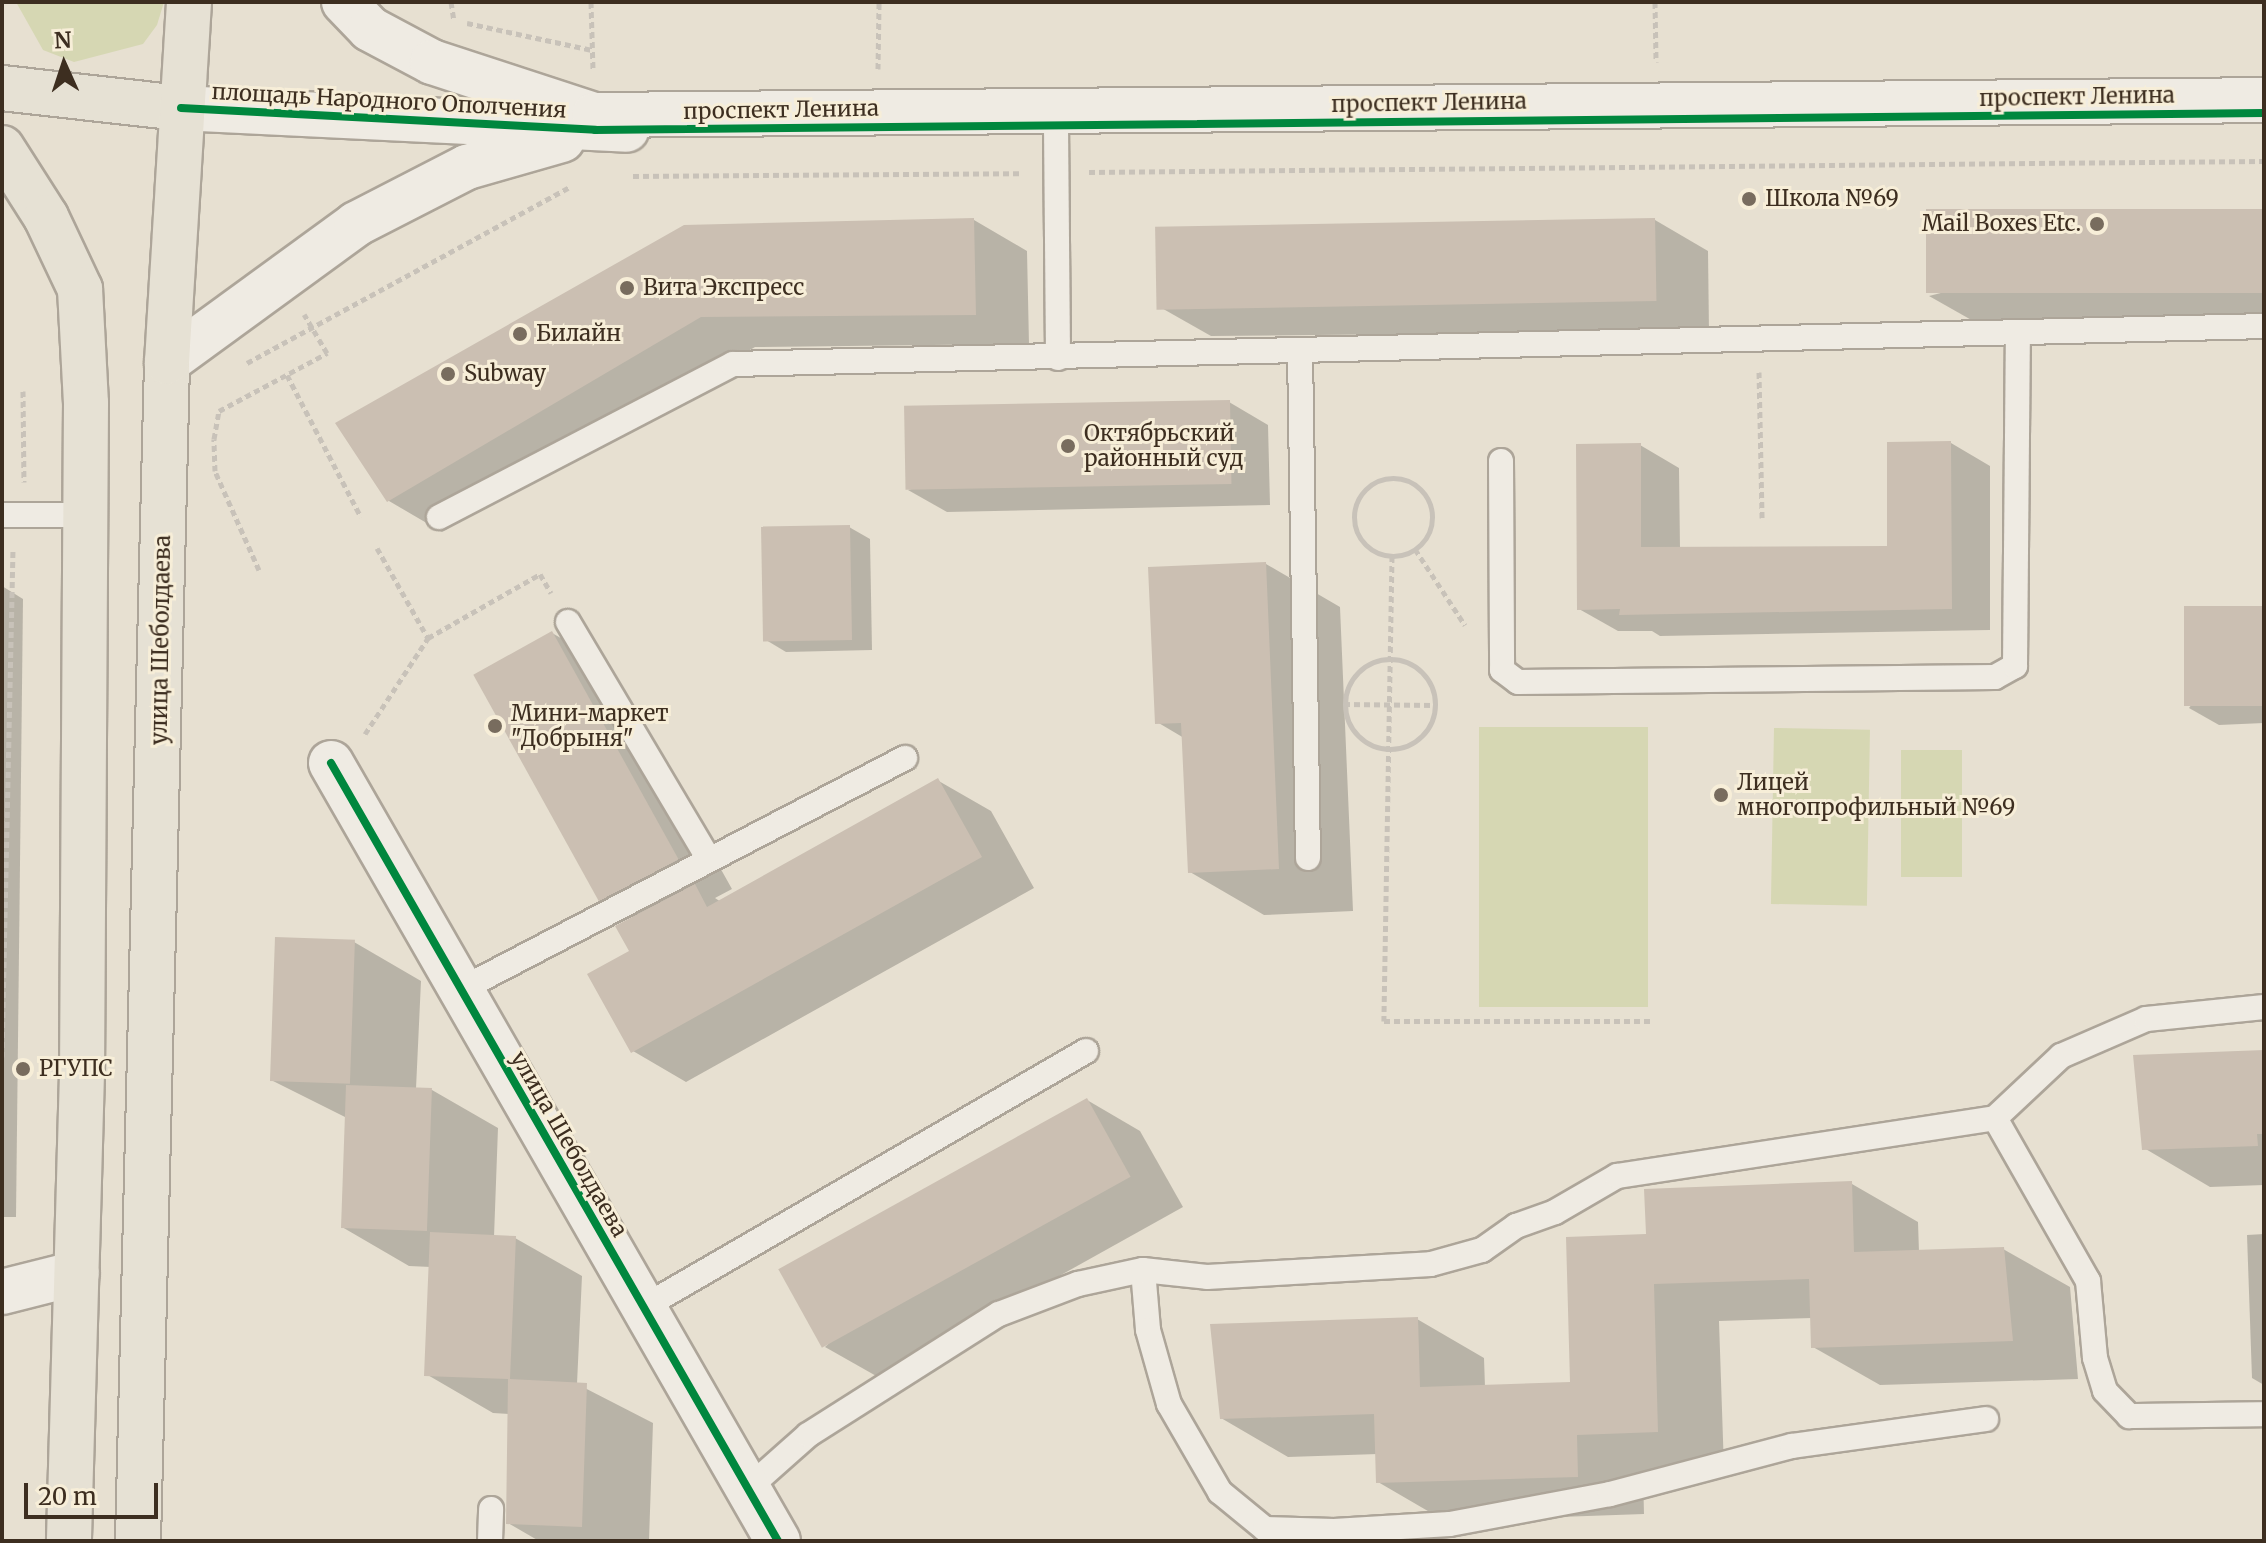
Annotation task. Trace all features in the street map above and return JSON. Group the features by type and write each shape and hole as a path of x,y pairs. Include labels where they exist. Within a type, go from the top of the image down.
{"main road":[{"name":"площадь Народного Ополчения","path":"167,362 189,2"},
{"name":"площадь Народного Ополчения","path":"2,88 181,108"},
{"path":"2,148 46,217 80,289 86,403 77,1273 69,1541"},
{"name":"улица Шеболдаева","path":"138,1541 167,362"}],"street":[{"name":"площадь Народного Ополчения","path":"344,2 370,29 432,62 595,123"},
{"path":"595,123 877,113 2264,100"},
{"name":"площадь Народного Ополчения","path":"181,108 595,123"},
{"name":"проспект Ленина","path":"595,123 1056,125 2264,113"},
{"name":"площадь Народного Ополчения","path":"167,362 356,224 467,167 595,123"},
{"name":"улица Шеболдаева","path":"345,753 460,990 778,1541"},
{"path":"2,1292 77,1273"}],"lane":[{"path":"1056,125 1058,358"},
{"path":"439,517 733,364 2264,326"},
{"path":"1501,461 1502,670 1518,682 1995,677 2015,666 2018,332"},
{"path":"1300,351 1308,858"},
{"path":"14,515 85,515"},
{"path":"568,622 709,859"},
{"path":"460,990 905,758"},
{"path":"746,1490 808,1435 999,1314 1078,1284 1143,1270 1207,1277 1431,1264 1482,1250 1516,1226 1555,1212 1617,1176 1995,1118 2061,1056 2146,1019 2264,1007"},
{"path":"642,1308 1086,1051"},
{"path":"1995,1118 2088,1281 2095,1358 2105,1391 2129,1416 2264,1414"},
{"path":"1143,1270 1148,1330 1169,1404 1220,1492 1258,1535 1450,1524 1610,1494 1792,1446 1986,1419"},
{"path":"490,1541 491,1509"}],"path":[{"path":"451,2 453,20 592,50"},
{"path":"237,368 588,177 595,123 591,2"},
{"path":"877,113 879,2"},
{"path":"1655,2 1656,106"},
{"path":"619,177 2264,161"},
{"path":"259,570 215,471 214,439 219,411 327,353 313,327"},
{"path":"1759,339 1762,518"},
{"path":"287,375 361,517"},
{"path":"2,1057 14,515 23,391"},
{"path":"1408,480 1430,503 1429,533 1415,549 1392,556 1366,546 1354,522 1363,491 1376,482 1408,480"},
{"path":"377,548 428,638"},
{"path":"1415,549 1474,638 1502,637"},
{"path":"1392,556 1384,1021 1653,1021"},
{"path":"345,753 428,638 540,574 568,622"},
{"path":"1390,659 1421,672 1434,705 1422,736 1407,746 1389,749 1371,746 1356,735 1344,704 1359,671 1390,659"},
{"path":"1344,704 1434,705"}],"green space":[{"path":"16,2 164,2 157,25 143,44 74,62 43,50"},
{"path":"1479,727 1648,727 1648,1007 1479,1007"},
{"path":"1774,728 1870,730 1867,906 1771,904"},
{"path":"1901,750 1962,750 1962,877 1901,877"}],"building":[{"path":"1926,209 2264,209 2264,293 1926,293"},
{"path":"974,218 976,315 701,317 387,502 335,423 684,225"},
{"path":"1655,218 1656,301 1157,310 1155,227"},
{"name":"Октябрьский районный суд","path":"1230,400 1231,484 906,490 904,406"},
{"path":"1951,441 1952,609 1619,615 1620,609 1577,610 1576,444 1641,443 1641,547 1887,546 1887,442"},
{"path":"850,525 852,640 763,642 761,527"},
{"path":"1266,562 1279,869 1188,873 1181,723 1155,724 1148,567"},
{"path":"2184,606 2264,606 2264,706 2184,706"},
{"path":"552,631 679,859 600,903 473,675"},
{"path":"938,778 982,857 631,1053 587,974 629,951 615,926 695,884 707,907"},
{"path":"275,937 355,940 350,1084 270,1081"},
{"path":"2264,1050 2264,1134 2257,1134 2258,1146 2142,1150 2133,1055"},
{"path":"346,1085 432,1088 427,1231 341,1228"},
{"path":"1087,1098 1131,1177 822,1348 778,1269"},
{"path":"1852,1181 1854,1252 2004,1247 2013,1341 1811,1348 1809,1279 1654,1284 1658,1432 1577,1435 1578,1477 1376,1483 1374,1414 1220,1419 1210,1324 1418,1317 1420,1387 1570,1382 1566,1237 1646,1234 1644,1189"},
{"path":"430,1232 516,1236 510,1379 587,1383 582,1527 506,1524 508,1379 424,1376"}],"cycle path":[{"path":"181,108 595,130 2264,113"},
{"path":"331,763 778,1541"}],"place":[{"name":"Школа №69","path":"1749,199"},
{"name":"Mail Boxes Etc.","path":"2097,224"},
{"name":"Вита Экспресс","path":"627,288"},
{"name":"Билайн","path":"520,334"},
{"name":"Subway","path":"448,374"},
{"name":"Октябрьский районный суд","path":"1068,446"},
{"name":"Мини-маркет \"Добрыня\"","path":"495,726"},
{"name":"Лицей многопрофильный №69","path":"1721,795"},
{"name":"РГУПС","path":"23,1069"}]}
